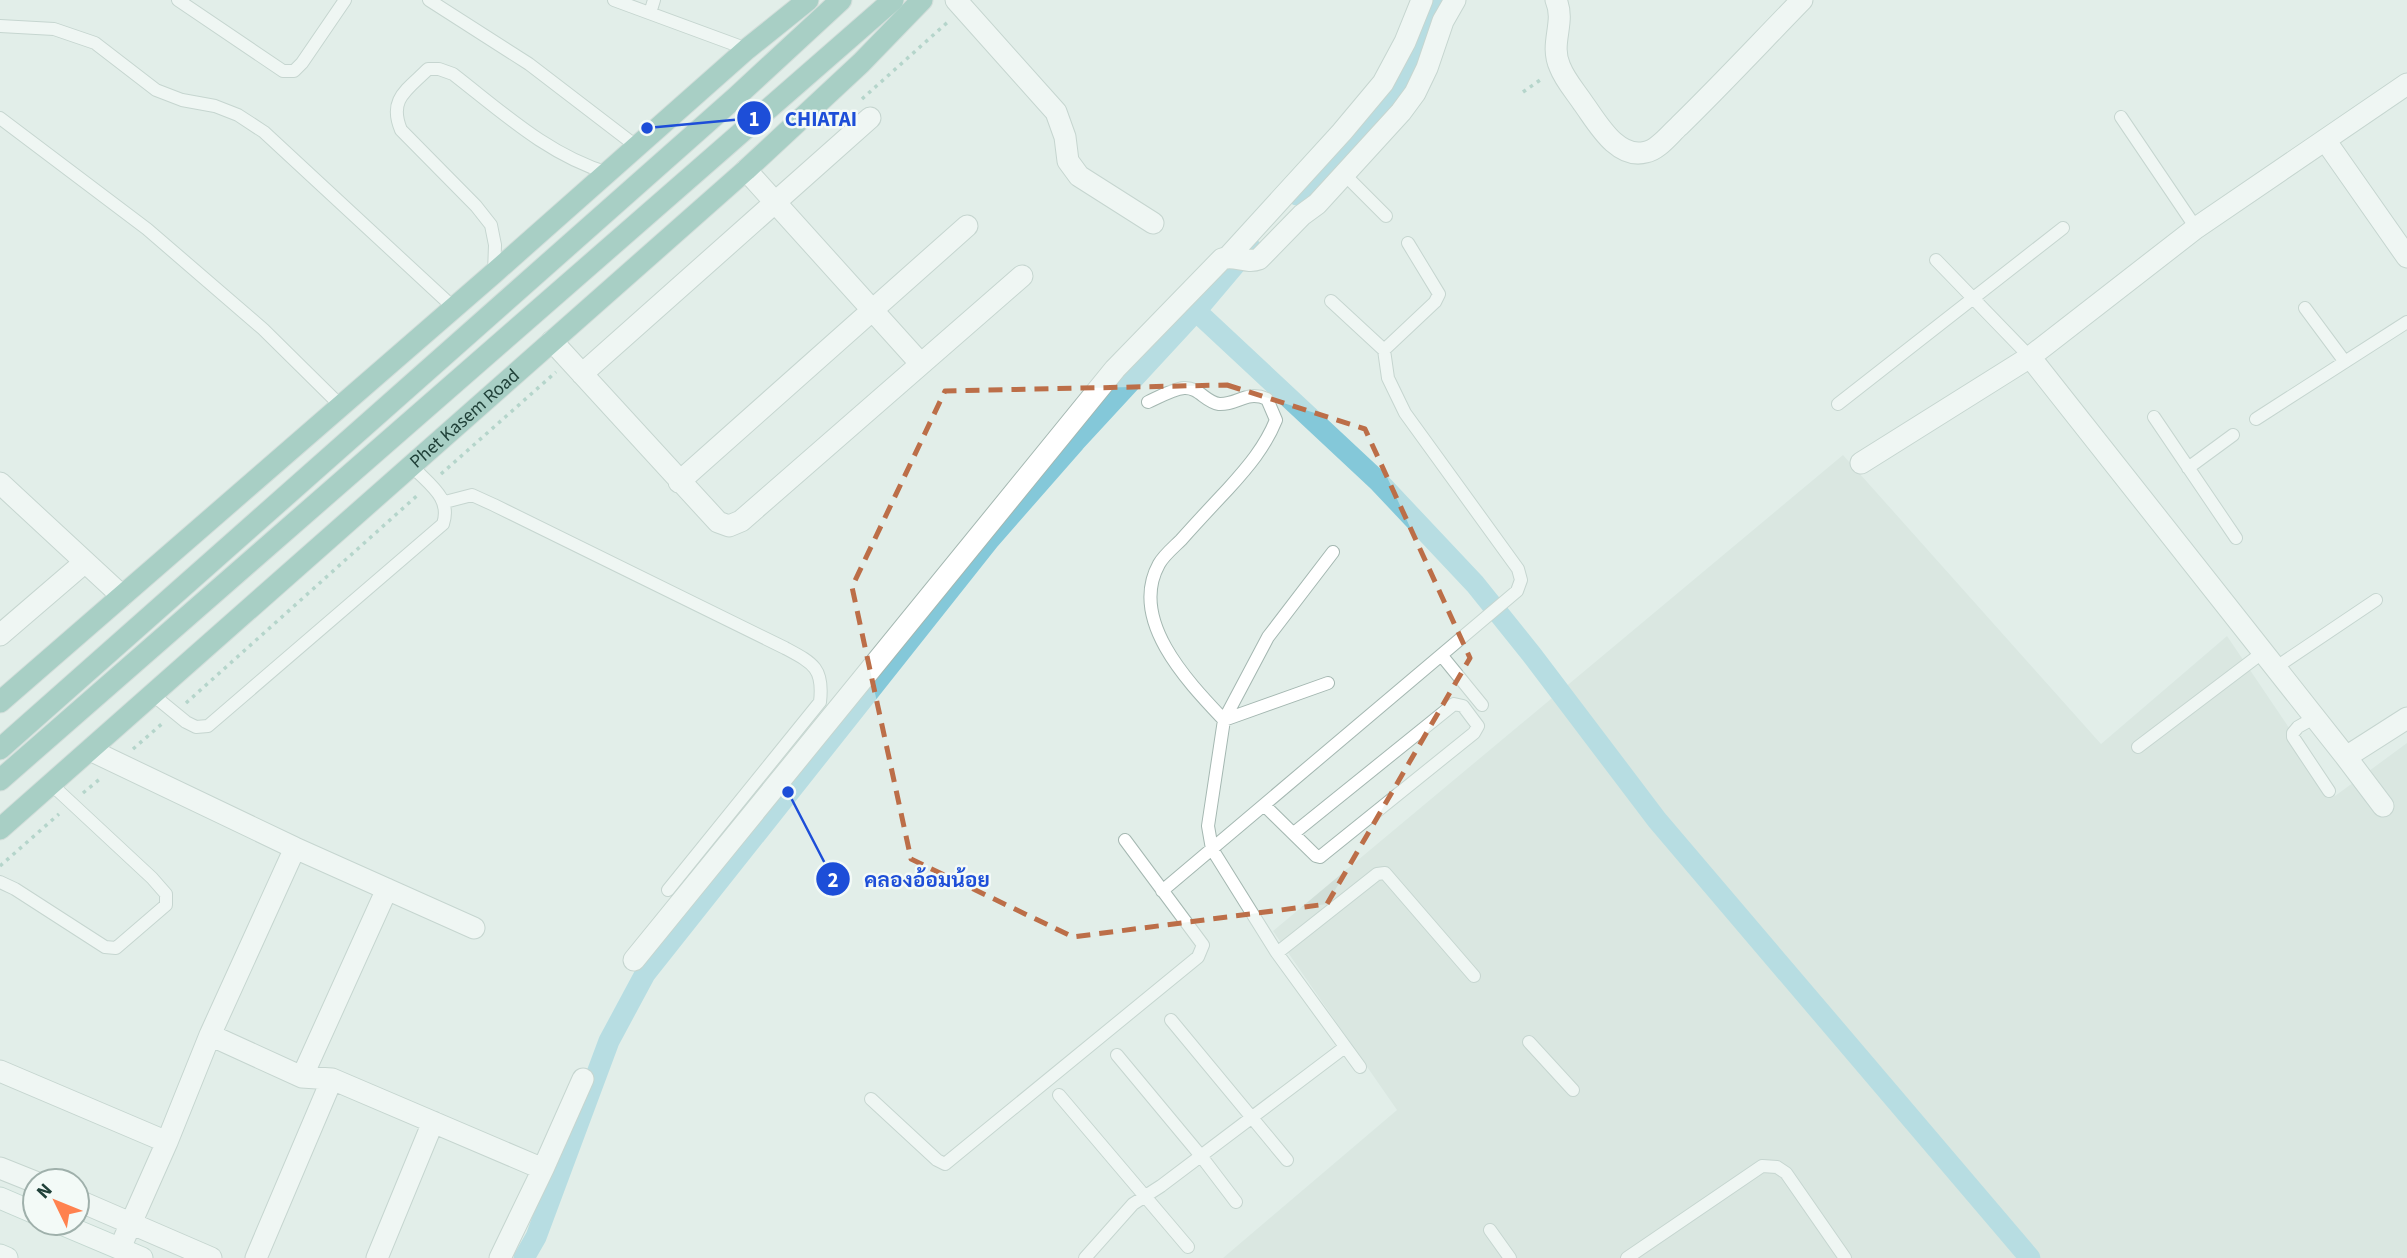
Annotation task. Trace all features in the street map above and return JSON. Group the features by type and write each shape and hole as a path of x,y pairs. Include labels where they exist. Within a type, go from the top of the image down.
{"main road":[{"path":"0,702 454,309 747,49 808,0"},
{"path":"0,750 726,106 841,0"},
{"name":"Phet Kasem Road","path":"0,780 893,0"},
{"name":"Phet Kasem Road","path":"0,829 746,170 861,63 922,0"}],"street":[{"path":"1237,258 1383,83 1405,42 1422,0"},
{"path":"634,960 1115,369 1222,259 1259,259 1301,215 1317,204 1394,121 1415,93 1427,68 1443,21 1455,0"},
{"path":"1556,0 1560,10 1555,47 1559,66 1605,134 1623,149 1632,152 1647,152 1659,145 1801,0"},
{"path":"955,8 1056,112 1065,137 1068,161 1079,176 1153,223"},
{"path":"1861,463 2030,357 2196,228 2407,84"},
{"path":"575,367 775,203 861,113"},
{"path":"2325,140 2407,257"},
{"path":"746,170 922,364"},
{"path":"679,482 967,226"},
{"path":"552,341 679,482 718,522 729,526 741,521 1022,276"},
{"path":"2030,357 2382,806"},
{"path":"0,483 122,596"},
{"path":"0,635 85,562"},
{"path":"2346,757 2407,718"},
{"path":"90,750 295,848 474,928"},
{"path":"120,1248 210,1035 295,848"},
{"path":"302,1077 387,890"},
{"path":"210,1035 302,1077 332,1079 544,1169"},
{"path":"0,1071 167,1142"},
{"path":"256,1258 332,1079"},
{"path":"500,1258 544,1169 583,1079"},
{"path":"377,1258 433,1122"},
{"path":"0,1168 21,1176"},
{"path":"0,1198 21,1207"},
{"path":"91,1206 211,1258"},
{"path":"91,1236 142,1258"},
{"path":"0,1255 7,1258"}],"lane":[{"path":"178,0 283,71 294,71 345,0"},
{"path":"429,0 529,64 636,146"},
{"path":"614,0 747,49"},
{"path":"650,13 654,0"},
{"path":"0,26 54,29 95,43 156,90 238,115 264,132 454,309"},
{"path":"494,273 495,245 491,225 476,206 401,131 395,116 397,100 428,69 439,69 453,75 555,151 585,166 608,173"},
{"path":"0,117 147,229 263,329 341,406"},
{"path":"2121,117 2196,228"},
{"path":"1345,175 1386,216"},
{"path":"1838,404 2063,228"},
{"path":"1384,350 1435,302 1439,294 1408,243"},
{"path":"1936,260 2030,357"},
{"path":"1162,891 1442,656 1517,591 1521,580 1518,569 1405,413 1388,378 1384,350 1331,301"},
{"path":"2305,308 2345,362"},
{"path":"2256,419 2407,322"},
{"path":"1148,402 1182,388 1197,390 1216,404 1257,395 1267,399 1276,420 1253,462 1159,564 1150,594 1151,614 1163,642 1187,681 1224,720"},
{"path":"2154,417 2236,538"},
{"path":"2188,468 2233,435"},
{"path":"153,695 196,727 208,726 443,524 445,502 411,465"},
{"path":"445,502 472,495 483,500 785,648 809,661 818,672 822,686 820,702 668,890"},
{"path":"1333,552 1268,637 1224,720 1208,826 1212,849 1277,953 1360,1067"},
{"path":"2138,747 2268,660 2376,600"},
{"path":"1442,656 1482,705"},
{"path":"1224,720 1328,682"},
{"path":"1264,805 1316,856 1320,857 1474,733 1478,726 1463,706 1454,704 1294,833"},
{"path":"2314,719 2298,727 2293,737 2329,791"},
{"path":"0,882 105,947 116,948 166,905 166,894 152,878 51,784"},
{"path":"871,1099 937,1160 945,1164 1198,957 1203,945 1125,840"},
{"path":"1277,953 1377,874 1385,873 1474,976"},
{"path":"1171,1020 1287,1160"},
{"path":"1529,1042 1573,1090"},
{"path":"1085,1258 1133,1204 1161,1186 1345,1047"},
{"path":"1117,1055 1236,1202"},
{"path":"1059,1095 1188,1247"},
{"path":"1627,1258 1762,1166 1771,1165 1786,1172 1845,1258"},
{"path":"1490,1230 1510,1258"}],"path":[{"path":"861,113 955,8"},
{"path":"0,866 429,485 575,367"}],"highlighted area":[{"path":"1227,385 1365,429 1470,658 1327,904 1073,937 911,859 852,587 945,391"}],"shaded area":[{"path":"1843,455 2101,744 2227,636 2335,796 2407,743 2407,1258 1223,1258 1397,1110 1273,931"}],"waterway":[{"path":"1297,195 1389,101 1436,0"},
{"path":"524,1258 536,1237 609,1041 645,974 990,539 1196,311 1250,247"},
{"path":"1196,311 1378,481 1475,584 1657,820 2030,1258"}],"place":[{"name":"CHIATAI","path":"647,128"},
{"name":"คลองอ้อมน้อย","path":"788,792"}]}
